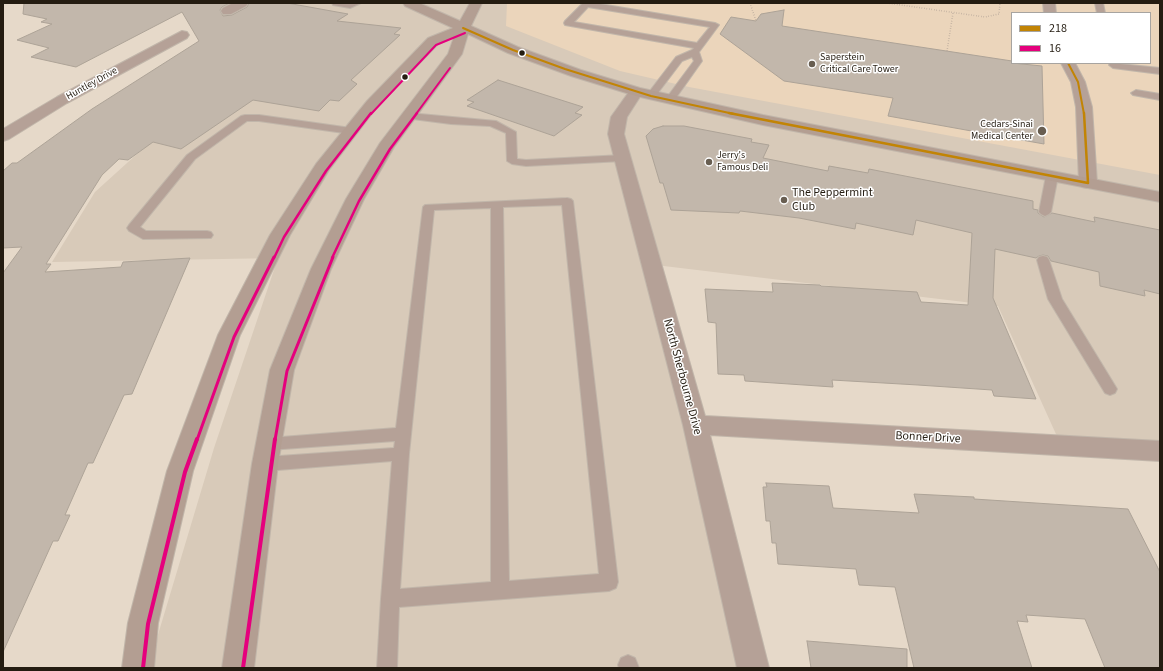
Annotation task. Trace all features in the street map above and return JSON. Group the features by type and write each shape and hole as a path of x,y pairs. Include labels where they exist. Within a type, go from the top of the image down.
{"main road":[{"path":"409,3 513,50 576,74 643,94 1160,197"},
{"path":"238,668 267,454 282,370 321,269 355,199 386,146 455,54 463,28 476,3"},
{"path":"138,668 143,624 180,471 229,335 280,235 322,168 372,104 433,41 463,28"}],"street":[{"path":"227,11 242,3"},
{"name":"Huntley Drive","path":"3,136 62,100 182,35"},
{"path":"1069,64 1078,82 1084,107 1088,183"},
{"name":"North Sherbourne Drive","path":"643,94 619,117 616,134 695,425 752,668"},
{"name":"Bonner Drive","path":"695,425 1160,451"}],"lane":[{"path":"336,3 350,6 356,3"},
{"path":"643,94 679,58 697,49 715,25 586,4 568,23 697,49"},
{"path":"670,100 698,61 697,49"},
{"path":"1113,64 1160,72"},
{"path":"1136,93 1160,97"},
{"path":"409,116 451,121 492,123 511,132 512,161 526,163 623,158"},
{"path":"207,235 143,235 133,228 191,157 245,118 259,118 351,132"},
{"path":"1045,212 1052,176"},
{"path":"387,668 390,599 401,454 429,207 567,201 609,582 390,599"},
{"path":"497,205 500,590"},
{"path":"1043,260 1056,299 1110,389"},
{"path":"267,454 403,434"},
{"path":"267,454 401,454"}],"path":[{"path":"750,3 756,21"},
{"path":"887,3 985,17 999,14 1000,3"},
{"path":"947,51 953,13"}],"shaded area":[{"path":"240,3 1160,3 1160,459 1065,454 998,306 647,264 737,668 148,668 214,448 278,258 52,262 95,192 148,144 209,21"},
{"name":"Cedars-Sinai Medical Center","path":"507,3 1160,3 1160,175 689,87 620,71 506,26"}],"building":[{"path":"24,3 230,3 222,7 220,10 223,16 232,15 247,7 249,3 287,3 348,14 337,21 401,28 394,34 400,35 351,80 357,84 339,101 330,100 319,111 253,100 181,149 153,142 128,160 119,159 102,175 46,264 51,264 45,272 121,267 123,262 190,258 132,394 124,395 93,463 88,463 65,515 70,515 58,541 53,541 3,652 3,273 22,247 3,248 3,171 12,163 17,163 92,109 199,41 182,12 76,67 31,57 49,48 17,40 52,24 41,22 47,19 23,14"},
{"path":"784,10 782,26 1011,61 1011,64 1042,66 1044,144 888,116 893,98 784,81 720,34 731,17 756,21 761,14"},
{"path":"498,80 583,107 575,113 582,115 554,136 467,106 474,102 467,100"},
{"path":"663,126 684,126 752,139 751,142 769,145 763,158 828,171 829,166 868,173 869,169 1033,201 1033,209 1038,210 1038,213 1044,217 1052,213 1095,222 1094,217 1160,230 1160,294 1144,290 1145,296 1100,286 1099,272 1051,261 1048,256 1043,255 1036,258 995,249 993,298 1036,399 994,396 992,390 832,380 833,387 745,381 744,375 718,374 716,323 708,322 705,289 773,292 772,283 820,285 917,292 921,302 968,305 972,233 916,220 913,235 856,223 855,229 799,218 740,211 739,213 671,210 663,183 660,183 646,136 653,129"},
{"path":"766,483 829,486 833,508 919,513 914,494 974,497 974,499 1128,509 1160,572 1160,668 1105,668 1085,619 1026,615 1028,622 1017,621 1032,668 914,668 895,587 859,585 856,569 778,564 776,543 772,543 770,521 766,521 763,487 767,487"},
{"path":"807,641 907,649 907,668 811,668"}],"transit line":[{"name":"218","path":"463,28 513,50 565,69 651,96 763,120 1088,183"},
{"name":"16","path":"143,668 148,624 185,472 234,337 284,237 326,171 376,107 436,45 465,33"},
{"name":"218","path":"1069,64 1078,82 1084,107 1088,183"},
{"name":"16","path":"243,668 270,465 287,371 326,271 359,201 390,149 450,68"}],"place":[{"name":"Saperstein Critical Care Tower","path":"812,64"},
{"name":"Cedars-Sinai Medical Center","path":"1042,131"},
{"name":"Jerry's Famous Deli","path":"709,162"},
{"name":"The Peppermint Club","path":"784,200"}]}
